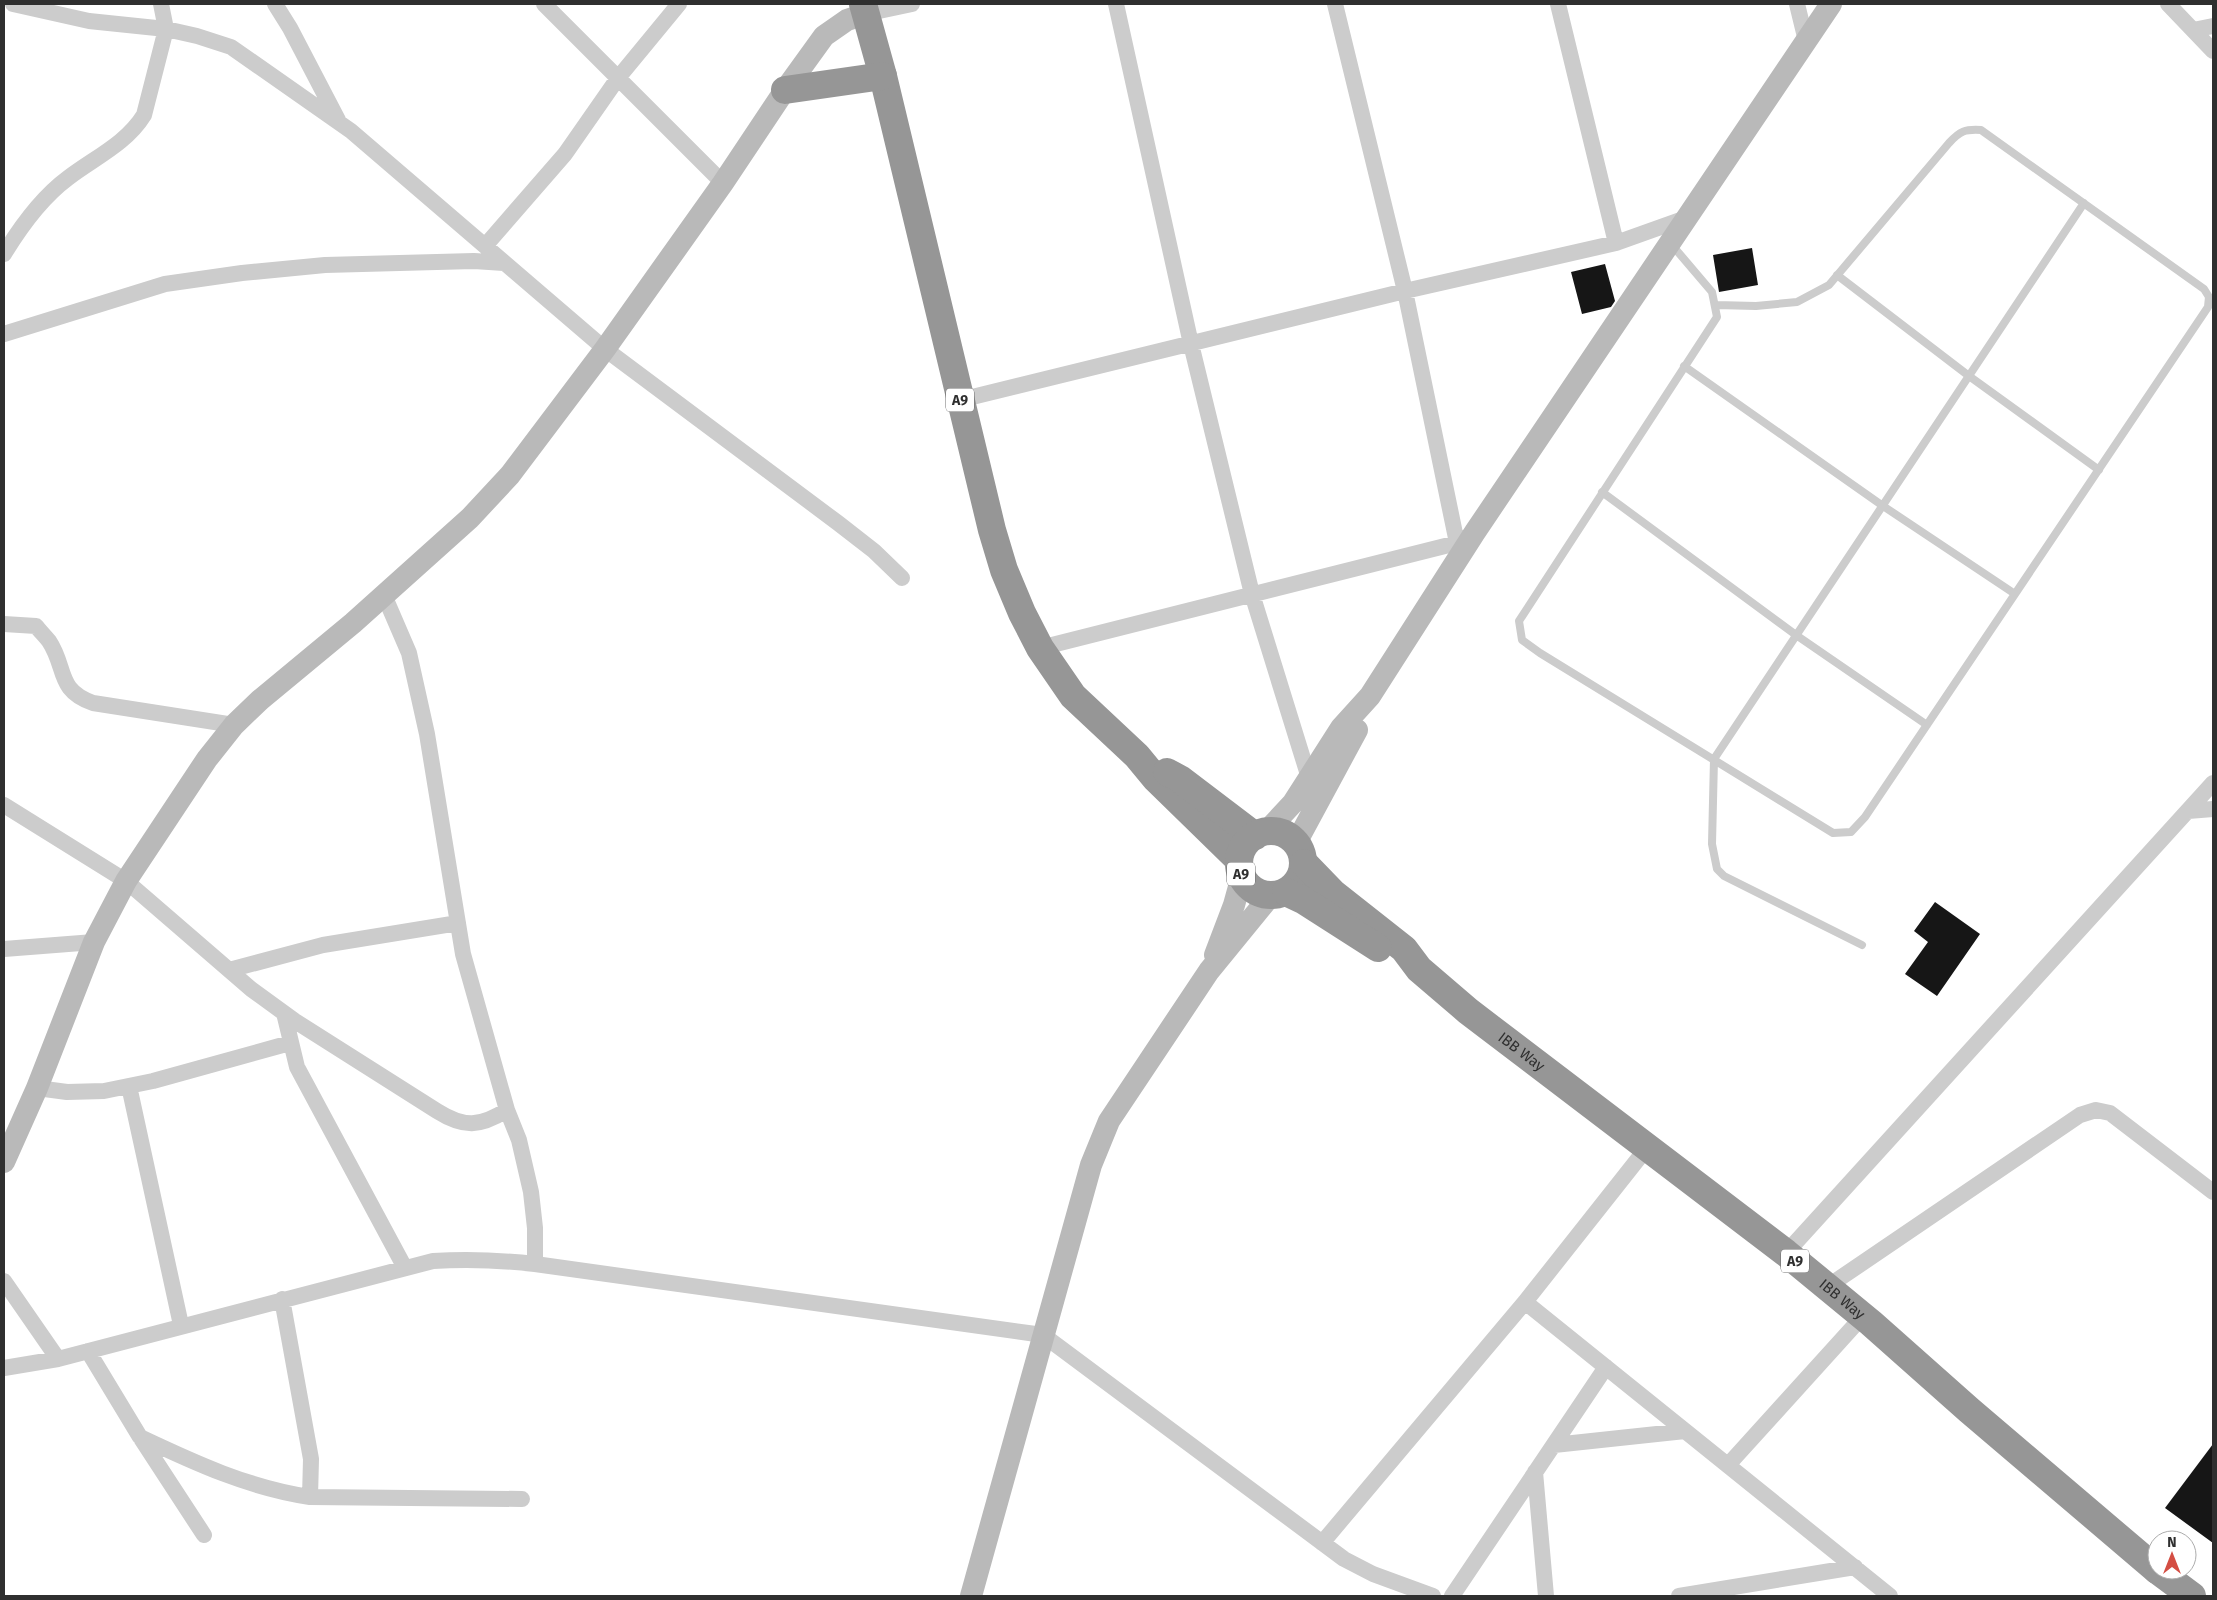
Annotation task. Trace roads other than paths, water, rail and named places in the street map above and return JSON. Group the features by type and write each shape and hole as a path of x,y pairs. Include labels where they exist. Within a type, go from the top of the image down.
{"highway":[{"name":"A9","path":"864,9 883,76 992,530 1004,570 1022,613 1040,648 1073,696 1137,756 1156,779 1241,868 1249,886 1259,893 1278,894 1303,900 1386,953 1419,969"},
{"path":"785,90 883,76"},
{"name":"A9","path":"1137,756 1180,779 1260,834"},
{"name":"A9","path":"1241,868 1247,842 1260,834 1277,832 1288,836 1333,893 1404,949 1419,969"},
{"path":"1278,894 1295,885 1302,875 1300,853"},
{"name":"IBB Way","path":"1419,969 1468,1011 1646,1149 1786,1253 1863,1316 1969,1410 2147,1561"},
{"name":"IBB Way","path":"2170,1580 2192,1596"}],"street":[{"path":"13,4 89,21 166,29 197,36 231,47 339,122 605,349 838,523 874,551 902,578"},
{"path":"4,254 24,222 67,178 114,148 138,124 146,109 166,29 162,4"},
{"path":"275,4 290,28 339,122"},
{"path":"544,4 723,183"},
{"path":"485,246 565,154 618,78 679,4"},
{"path":"4,1162 37,1088 94,942 126,881 181,797 234,725 260,700 384,595 470,518 510,475 605,349 723,183 785,90 824,36 864,9 912,4"},
{"path":"1116,4 1191,344 1252,594 1309,778"},
{"path":"1335,4 1466,538"},
{"path":"1558,4 1616,243"},
{"path":"1797,4 1806,41"},
{"path":"1300,853 1333,771 1356,732 1370,696 1466,538 1671,244 1686,218 1831,4"},
{"path":"2168,4 2213,51"},
{"path":"2193,30 2213,26"},
{"path":"960,400 1405,291 1616,243 1686,218"},
{"path":"4,334 165,284 242,273 325,265 474,261 504,263"},
{"path":"1040,648 1466,538"},
{"path":"384,595 408,653 423,716 463,954 507,1110 519,1140 531,1192 535,1228 535,1264"},
{"path":"4,624 36,626 49,642 69,688 79,698 93,703 234,725"},
{"path":"1260,834 1292,803 1341,728 1370,696"},
{"path":"1786,1253 2213,783"},
{"path":"2188,811 2213,797"},
{"path":"4,805 126,881 228,970 284,1013 453,1121 472,1124 492,1119 507,1110"},
{"path":"2188,811 2213,809"},
{"path":"1209,971 1234,905 1241,868"},
{"path":"971,1596 1090,1165 1109,1121 1209,971 1278,894"},
{"path":"228,970 323,945 458,923"},
{"path":"4,949 94,942"},
{"path":"284,1013 297,1067 405,1268"},
{"path":"37,1088 67,1092 104,1091 153,1082 290,1043"},
{"path":"129,1086 180,1325"},
{"path":"1827,1287 2080,1115 2096,1110 2110,1113 2213,1192"},
{"path":"1322,1543 1525,1302 1646,1149"},
{"path":"4,1368 58,1359 180,1325 433,1261 468,1259 498,1259 1043,1335 1344,1559 1373,1574 1433,1596"},
{"path":"4,1281 58,1359"},
{"path":"282,1299 311,1459 310,1497"},
{"path":"1525,1302 1890,1596"},
{"path":"1728,1465 1863,1316"},
{"path":"88,1350 140,1437 204,1535"},
{"path":"1452,1596 1606,1367"},
{"path":"1554,1445 1685,1431"},
{"path":"140,1437 247,1483 278,1492 310,1497 522,1499"},
{"path":"1535,1472 1546,1596"},
{"path":"1679,1596 1706,1594 1856,1567"}],"lane":[{"path":"1671,244 1712,292 1717,317 1519,621 1522,640 1833,833 1852,832 1865,817 2208,307 2209,297 2204,288 1981,130 1960,131 1829,285 1797,302 1756,306 1716,305"},
{"path":"1862,945 1724,876 1717,869 1712,844 1714,760 2084,203"},
{"path":"1837,275 1969,376 2099,470"},
{"path":"1684,366 1883,506 2015,594"},
{"path":"1602,492 1796,635 1927,725"}]}
